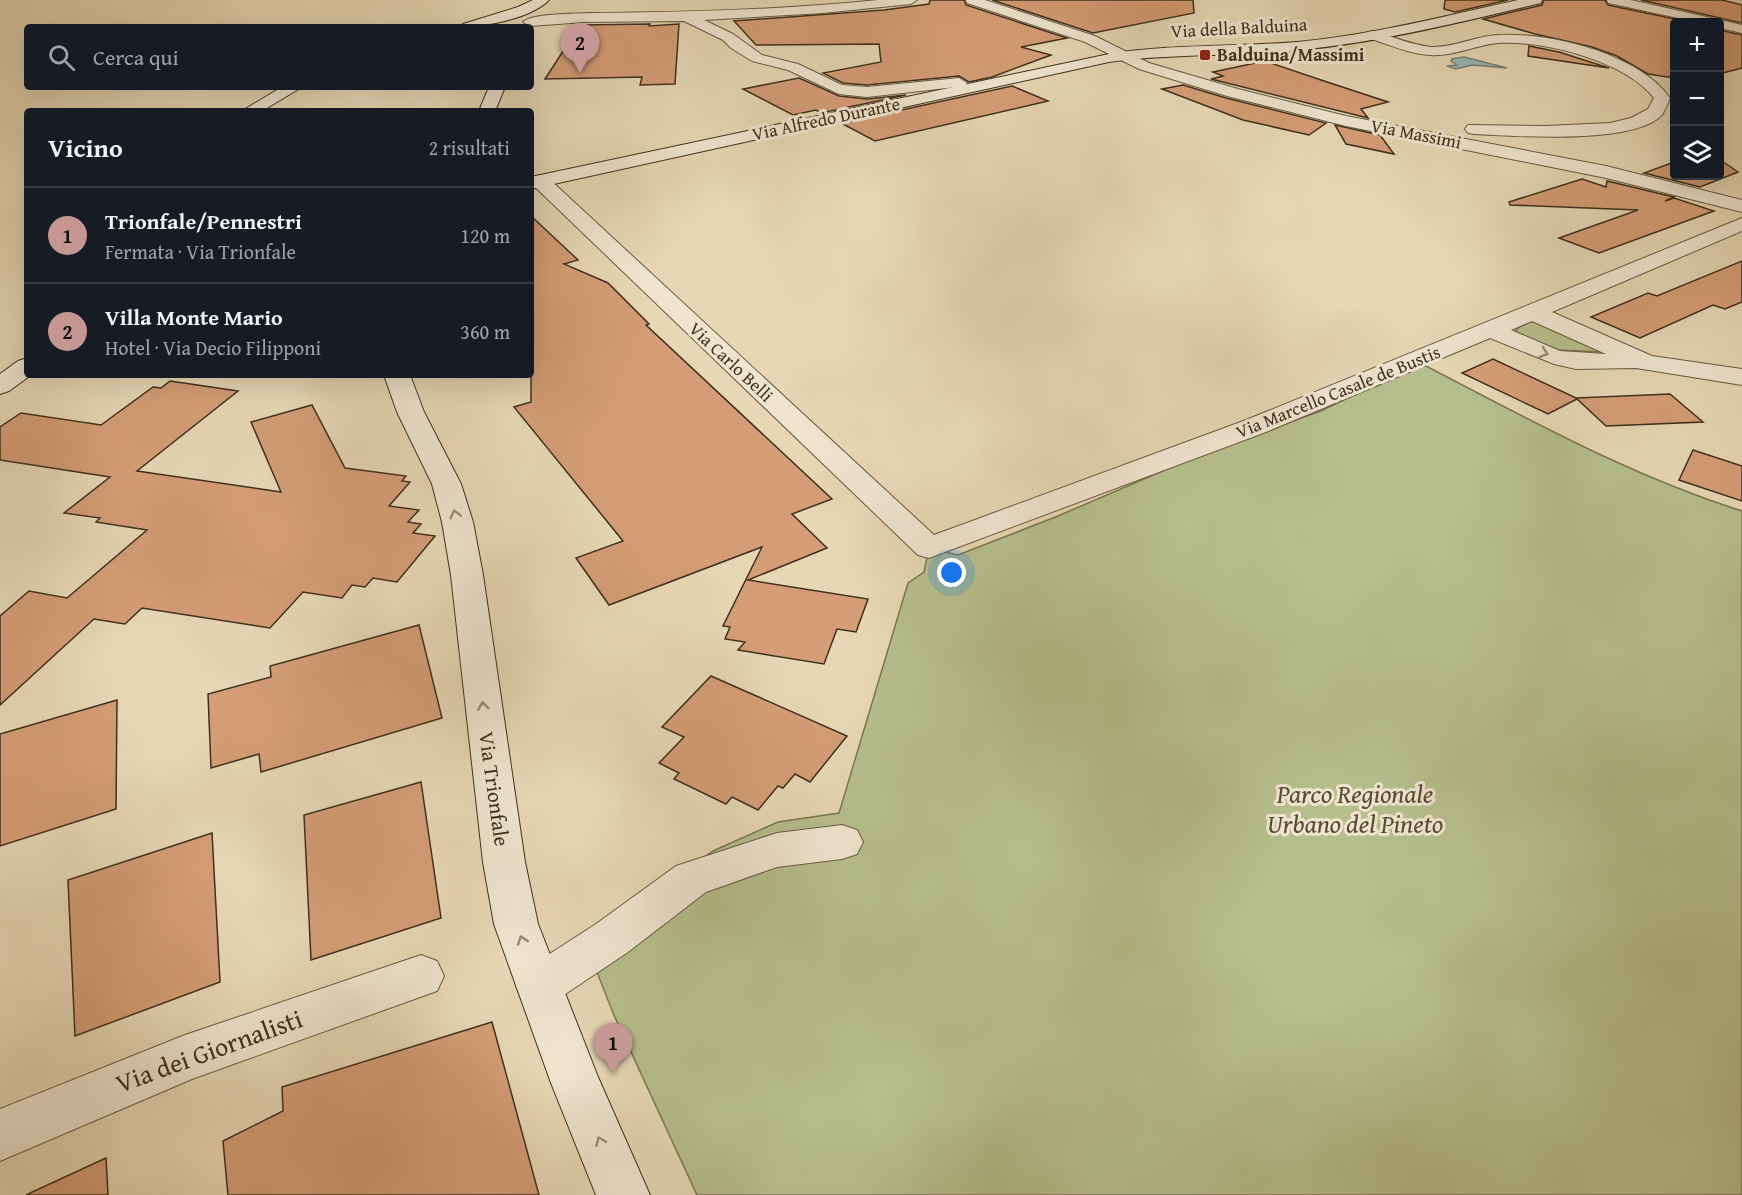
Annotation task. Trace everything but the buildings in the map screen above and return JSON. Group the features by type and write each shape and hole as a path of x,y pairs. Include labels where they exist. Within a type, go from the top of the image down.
{"street":[{"path":"479,24 508,16 543,0"},
{"path":"529,24 552,0"},
{"path":"534,24 576,17 684,17 784,12 911,0"},
{"name":"Via Massimi","path":"972,0 1045,25 1046,29 1067,37 1096,44 1165,73 1263,101 1346,121 1616,174 1742,206"},
{"name":"Via della Balduina","path":"1120,56 1291,46 1373,35 1536,0"},
{"path":"1613,0 1695,18"},
{"path":"508,16 523,17 527,24"},
{"path":"684,17 728,37 732,43 757,58 798,69 839,89 867,92 959,83"},
{"path":"1724,25 1742,29"},
{"path":"1373,35 1430,51 1501,39 1547,44 1629,70 1647,81 1662,98 1659,108 1648,116 1610,128 1574,131 1474,129 1457,134 1449,141"},
{"name":"Via Alfredo Durante","path":"534,181 1120,56"},
{"path":"256,108 288,90"},
{"path":"488,108 496,90"},
{"name":"Via Carlo Belli","path":"534,181 928,548"},
{"name":"Via Marcello Casale de Bustis","path":"928,548 1254,426 1491,330 1530,311 1742,224"},
{"path":"1530,311 1646,363"},
{"path":"1491,330 1554,357 1576,361 1646,363 1742,377"},
{"path":"0,386 24,368"},
{"name":"Via Trionfale","path":"398,378 442,474 460,534 509,892 516,924 576,1083 623,1195"},
{"path":"539,986 612,938 691,879 777,850 842,842"},
{"name":"Via dei Giornalisti","path":"0,1135 185,1058 421,976"}],"green space":[{"path":"1535,320 1604,352 1558,350 1515,332 1519,327"},
{"name":"Parco Regionale Urbano del Pineto","path":"1426,366 1620,464 1742,511 1742,1195 697,1195 613,1013 588,949 664,886 713,851 778,822 839,813 908,583 924,572 929,548 958,555 1058,516 1209,451 1321,411 1400,372"}],"water":[{"path":"1464,57 1507,68 1472,65 1456,69 1447,66 1457,65 1451,61 1452,59"}],"place":[{"name":"Balduina/Massimi","path":"1205,55"},
{"name":"Villa Monte Mario","path":"580,73"},
{"name":"Trionfale/Pennestri","path":"613,1073"}]}
